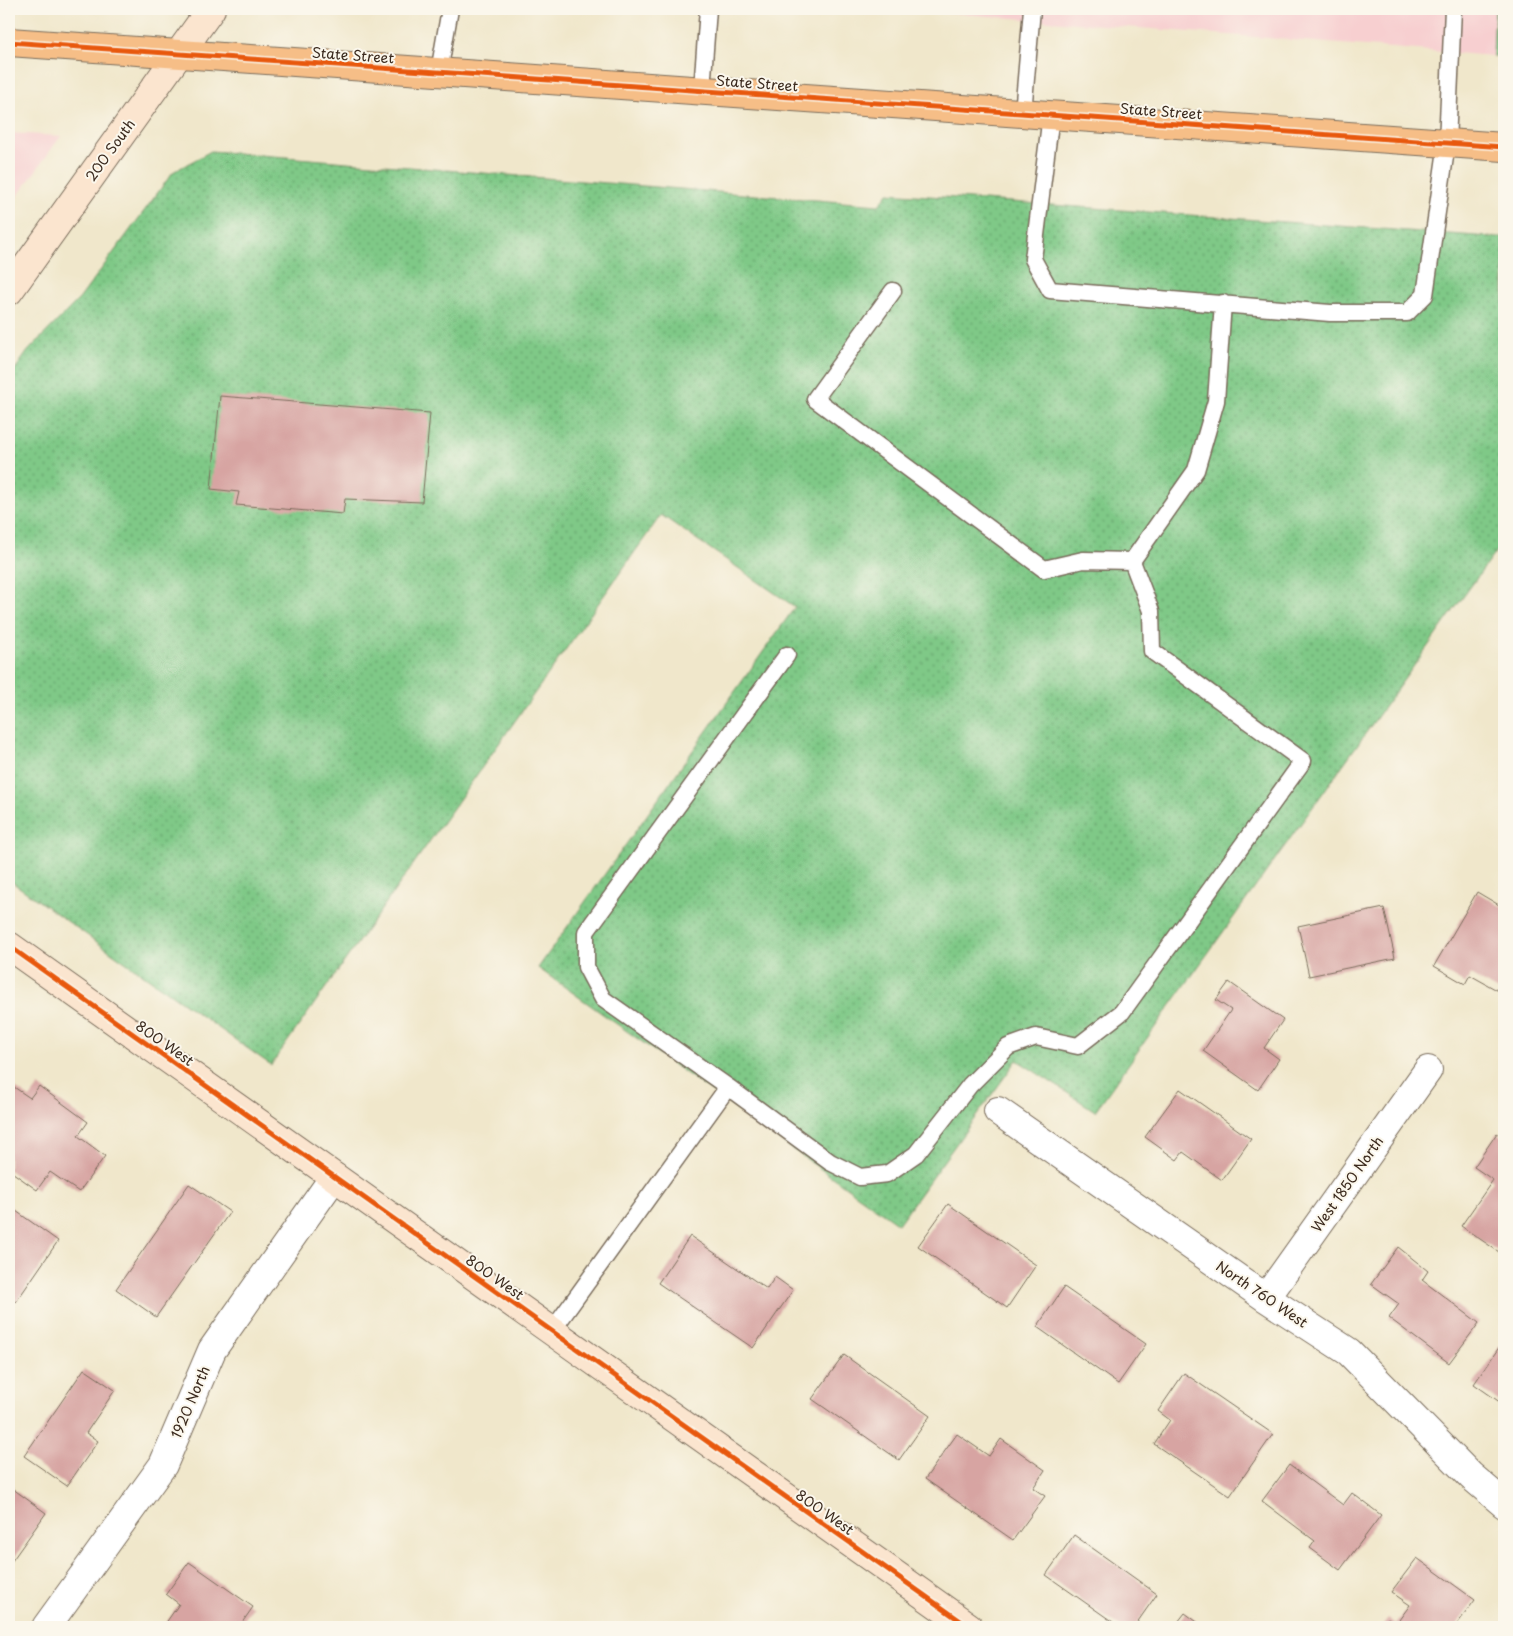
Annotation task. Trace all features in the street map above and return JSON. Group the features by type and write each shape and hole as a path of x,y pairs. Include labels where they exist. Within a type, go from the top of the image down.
{"main road":[{"name":"State Street","path":"9,42 1504,147"}],"street":[{"name":"200 South","path":"9,291 211,9"},
{"name":"800 West","path":"9,946 968,1627"},
{"name":"West 1850 North","path":"1266,1298 1428,1070"},
{"name":"North 760 West","path":"998,1111 1266,1298 1349,1352 1471,1476 1504,1504"},
{"name":"1920 North","path":"46,1627 163,1466 212,1350 334,1176"}],"lane":[{"path":"439,72 450,9"},
{"path":"702,90 708,9"},
{"path":"1023,113 1032,9"},
{"path":"1051,115 1033,258 1050,290 1330,313 1406,313 1425,295 1448,143 1453,9"},
{"path":"893,291 815,399 1044,569 1083,560 1132,561"},
{"path":"1132,561 1196,470 1216,401 1223,303"},
{"path":"787,655 586,932 586,966 603,999 830,1162 860,1177 887,1174 916,1154 970,1085 1008,1047 1036,1037 1078,1046 1122,1012 1303,761 1152,651 1151,611 1132,561"},
{"path":"552,1331 728,1087"}],"shaded area":[{"path":"899,9 1495,9 1493,56"},
{"path":"9,133 61,136 9,208"}],"green space":[{"path":"1495,9 1504,9 1504,56 1493,56"},
{"path":"211,151 879,205 888,193 1504,238 1504,540 1095,1111 1017,1060 898,1224 538,968 795,607 661,515 271,1065 9,880 9,378 28,351 80,298 173,172"}],"building":[{"path":"220,396 430,413 422,502 345,499 343,514 236,505 239,492 211,489"},
{"path":"1477,892 1504,908 1504,994 1470,975 1465,984 1434,966"},
{"path":"1384,908 1395,958 1309,976 1298,926"},
{"path":"1229,982 1283,1020 1264,1048 1279,1059 1258,1090 1203,1051 1231,1010 1216,1000"},
{"path":"11,1085 30,1098 39,1086 88,1122 78,1136 105,1156 79,1192 50,1172 37,1190 9,1170 9,1088"},
{"path":"1180,1089 1251,1139 1222,1180 1183,1152 1177,1160 1145,1137"},
{"path":"1497,1133 1504,1138 1504,1251 1502,1254 1461,1226 1493,1180 1474,1167"},
{"path":"189,1184 230,1212 156,1317 116,1289"},
{"path":"948,1204 1036,1265 1007,1308 918,1246"},
{"path":"9,1206 58,1241 16,1302 9,1297"},
{"path":"690,1236 767,1289 775,1277 793,1290 753,1348 658,1283"},
{"path":"1398,1247 1428,1271 1422,1280 1479,1323 1449,1363 1389,1318 1399,1304 1371,1284"},
{"path":"1064,1287 1146,1344 1118,1384 1037,1327"},
{"path":"1502,1343 1504,1344 1504,1405 1474,1384"},
{"path":"844,1355 930,1416 899,1460 812,1399"},
{"path":"84,1369 115,1390 86,1433 98,1441 67,1486 24,1456"},
{"path":"1184,1373 1273,1434 1230,1496 1154,1444 1170,1420 1158,1411"},
{"path":"957,1434 989,1456 1001,1439 1045,1470 1033,1488 1045,1496 1013,1540 925,1479"},
{"path":"1289,1465 1343,1505 1352,1493 1381,1515 1340,1570 1310,1548 1315,1541 1262,1501"},
{"path":"9,1486 46,1513 9,1565"},
{"path":"1074,1535 1157,1594 1134,1627 1120,1627 1046,1575"},
{"path":"1417,1558 1475,1600 1455,1627 1381,1627 1388,1618 1396,1624 1410,1605 1391,1592"},
{"path":"189,1562 253,1607 239,1627 163,1627 179,1604 166,1594"},
{"path":"1185,1613 1204,1627 1174,1627"}],"cycle path":[{"path":"9,42 1504,147"},
{"path":"9,946 969,1627"}]}
